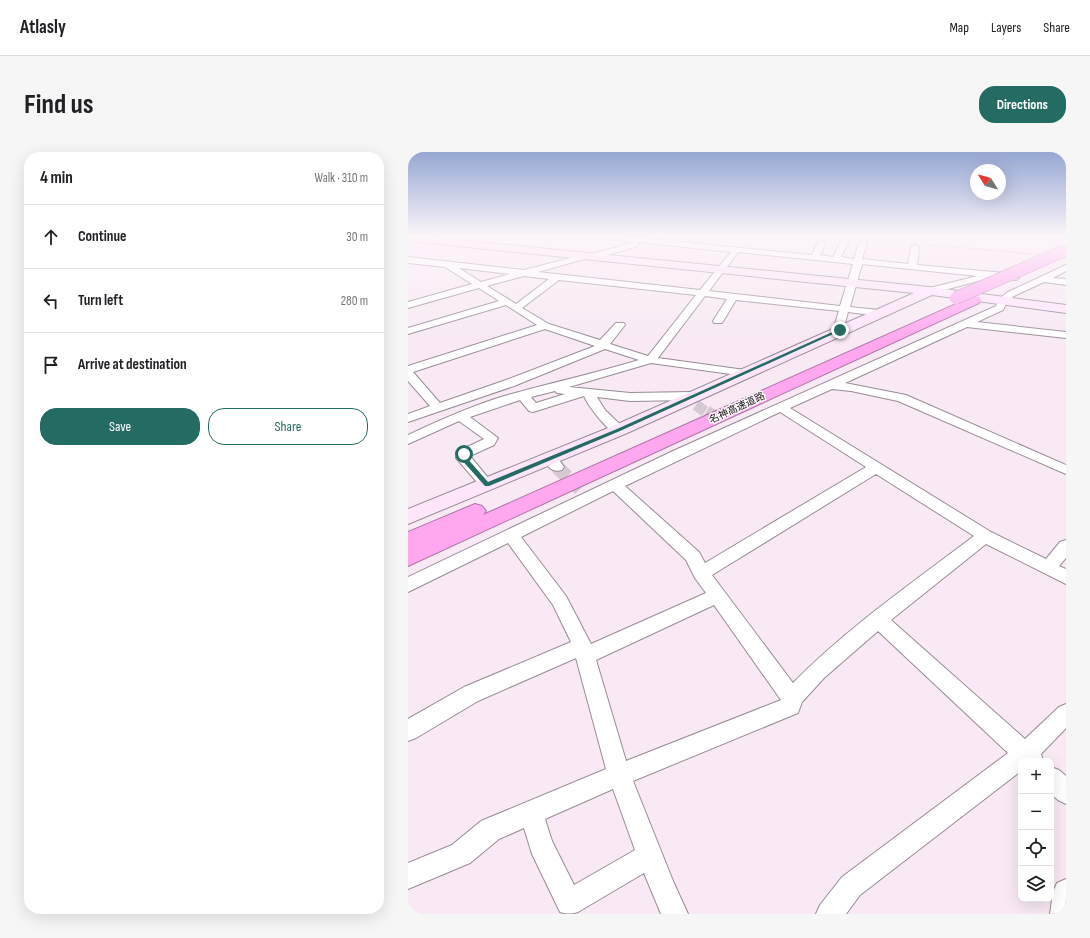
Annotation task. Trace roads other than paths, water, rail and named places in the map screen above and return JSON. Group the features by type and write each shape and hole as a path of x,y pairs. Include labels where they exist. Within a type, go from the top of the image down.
{"highway":[{"name":"名神高速道路","path":"408,541 1019,271"},
{"name":"名神高速道路","path":"408,558 1040,271"}],"street":[{"path":"454,271 545,326 650,360 745,373"},
{"path":"504,271 879,313"},
{"path":"408,306 534,271"},
{"path":"408,440 460,416 505,400 650,360 720,271"},
{"path":"725,271 1002,300 1066,309"},
{"path":"840,330 839,327 856,271"},
{"path":"953,271 1066,282"},
{"path":"408,585 511,536 584,494 614,485 726,426 782,408 967,324 1000,308 1002,300 1011,294 1060,271"},
{"path":"408,517 487,485 554,463 619,430 692,400 745,373 929,292 992,274"},
{"path":"408,331 512,305 557,277"},
{"path":"718,321 733,297"},
{"path":"967,324 1066,335"},
{"path":"408,418 510,383 604,345 620,325"},
{"path":"408,370 545,326"},
{"path":"408,374 437,408"},
{"path":"830,385 851,387 902,398 1066,470"},
{"path":"549,389 630,397 692,400"},
{"path":"523,395 533,408 585,392"},
{"path":"585,392 595,407 619,430"},
{"path":"782,408 985,536 1049,567 1066,577"},
{"path":"460,416 491,438 489,442 464,454 463,458 487,485"},
{"path":"700,573 875,468"},
{"path":"614,485 693,556 700,573 718,595 792,698"},
{"path":"511,536 560,601 583,651 619,775 663,889 675,914"},
{"path":"408,876 461,854 490,830 619,775 791,706 792,698 818,672 878,620 985,536"},
{"path":"1049,567 1066,546"},
{"path":"408,731 471,694 583,651 718,595"},
{"path":"878,620 1029,757"},
{"path":"829,914 851,886 1029,757 1066,714"},
{"path":"1054,781 1066,792"},
{"path":"531,812 541,845 569,903 650,855"},
{"path":"1064,914 1066,892"}],"tunnel":[{"path":"696,405 707,413"},
{"path":"706,412 721,422"},
{"path":"557,467 580,489"}]}
